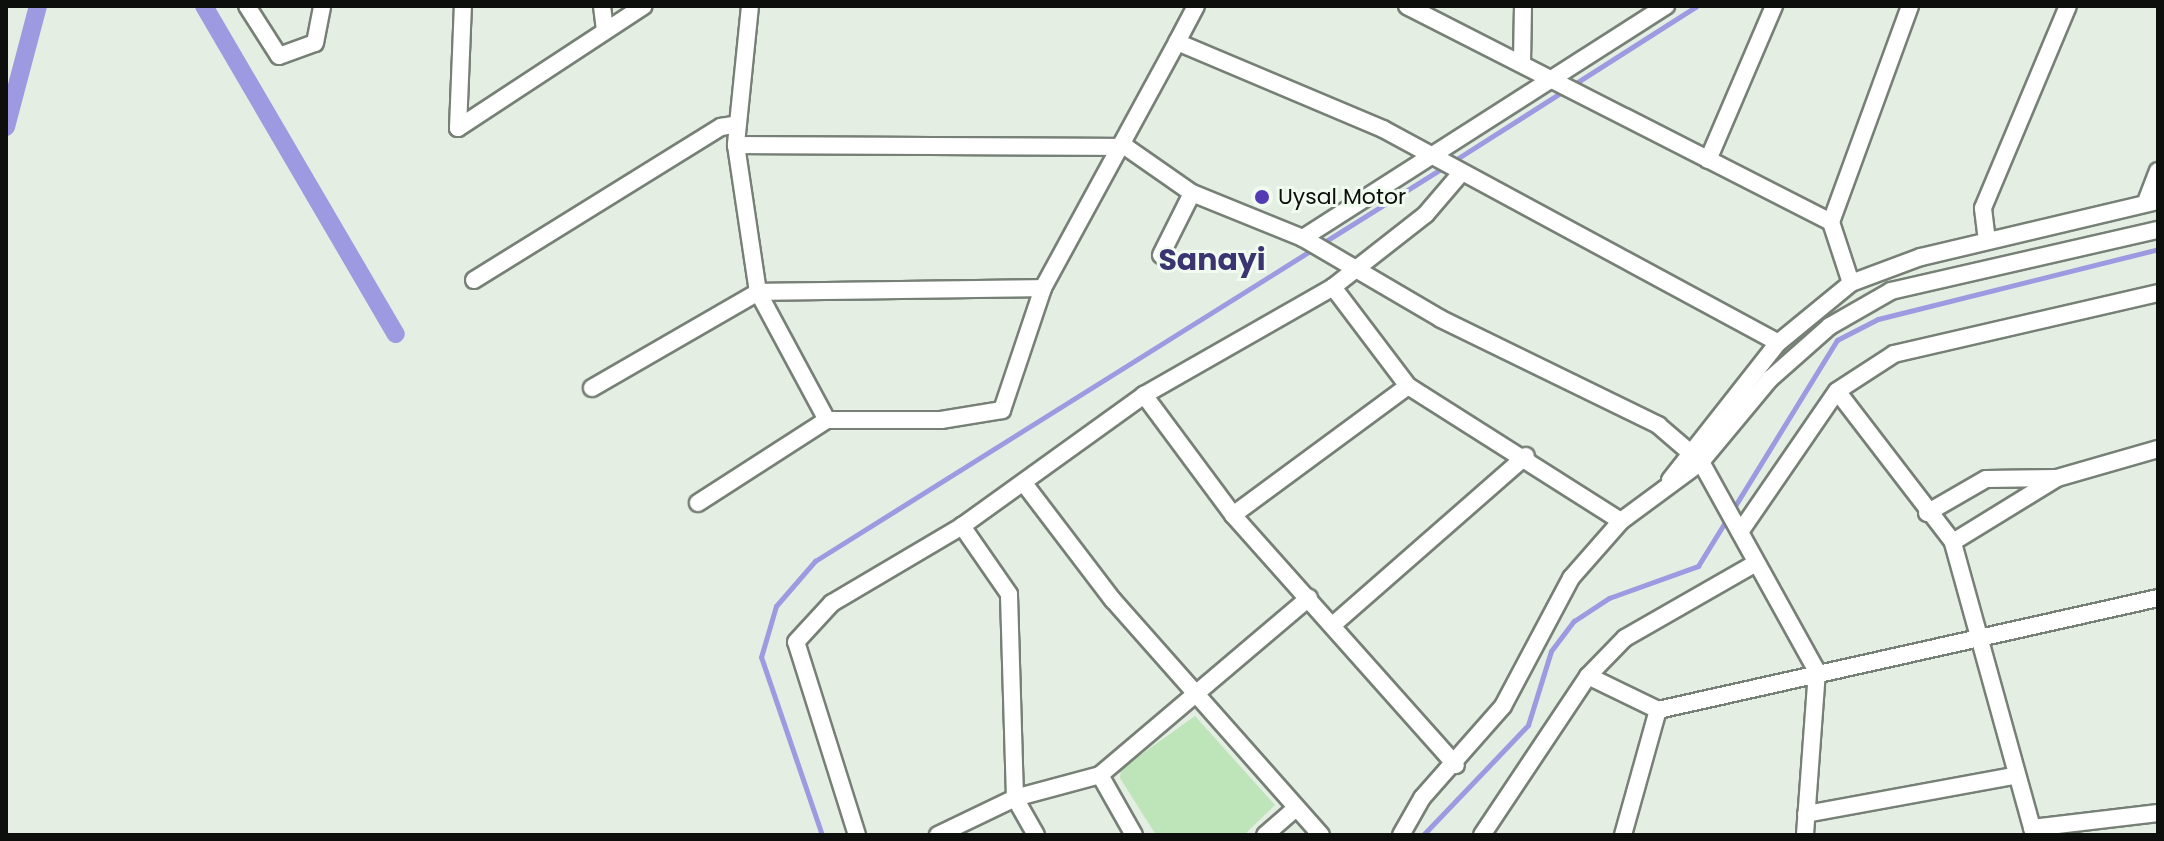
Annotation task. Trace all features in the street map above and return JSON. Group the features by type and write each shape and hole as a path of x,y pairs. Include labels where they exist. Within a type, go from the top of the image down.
{"street":[{"path":"247,6 279,56 315,43 322,6"},
{"path":"463,6 458,128 644,6"},
{"path":"602,6 605,31"},
{"path":"750,6 736,145 758,292 827,420"},
{"path":"698,503 827,420 941,420 1002,410 1043,288 1097,178 1126,147 1196,6"},
{"path":"1407,6 1831,222"},
{"path":"1522,63 1523,6"},
{"path":"1306,240 1426,157 1666,6"},
{"path":"1708,160 1774,6"},
{"path":"1851,283 1831,222 1910,6"},
{"path":"1987,241 1983,208 2068,6"},
{"path":"1177,42 1383,129 1426,157 1778,343"},
{"path":"474,280 721,127 738,124"},
{"path":"736,145 1126,147 1192,193 1358,265 1441,319 1658,425 1694,456 1720,487 1754,564 1817,671 1805,835"},
{"path":"1694,456 1778,343 1851,283 1987,241 2152,201 2158,171"},
{"path":"857,835 796,642 832,603 1026,486 1144,395 1333,287 1426,214 1459,172"},
{"path":"1161,255 1192,193"},
{"path":"1401,835 1422,798 1456,765 1503,706 1571,578 1621,521 1663,492 1694,456 1788,361 1859,306 1891,291 2158,230"},
{"path":"1333,287 1408,386 1526,456 1621,521"},
{"path":"592,388 758,292 1043,288"},
{"path":"1738,530 1837,391 1894,354 2158,293"},
{"path":"1233,515 1408,386"},
{"path":"1837,391 1927,513 1953,542 1980,636 2013,776 2033,832 2158,813"},
{"path":"1144,395 1233,515 1334,624 1456,765"},
{"path":"1927,513 1986,479 2057,478 2158,449"},
{"path":"1334,624 1526,456"},
{"path":"1953,542 2057,478"},
{"path":"1026,486 1295,809 1321,835"},
{"path":"962,526 1009,594 1015,798 1036,835"},
{"path":"1482,835 1588,676 1625,638 1754,564"},
{"path":"939,835 1015,798 1100,775 1309,598"},
{"path":"1588,676 1658,710 1817,671 2158,598"},
{"path":"1623,835 1658,710"},
{"path":"1100,775 1134,835"},
{"path":"1806,814 2013,776"},
{"path":"1265,835 1295,809"}],"green space":[{"path":"1195,716 1275,805 1244,835 1156,835 1120,778 1121,769"}],"waterway":[{"path":"6,127 38,6"},
{"path":"204,6 396,334"},
{"path":"1452,162 1697,6"},
{"path":"822,835 761,657 776,606 815,561 1444,167"},
{"path":"1423,835 1528,725 1551,651 1574,621 1609,598 1698,566 1837,340 1878,319 2158,249"}],"place":[{"name":"Uysal Motor","path":"1262,197"}],"district":[{"name":"Sanayi","path":"1212,260"}]}
